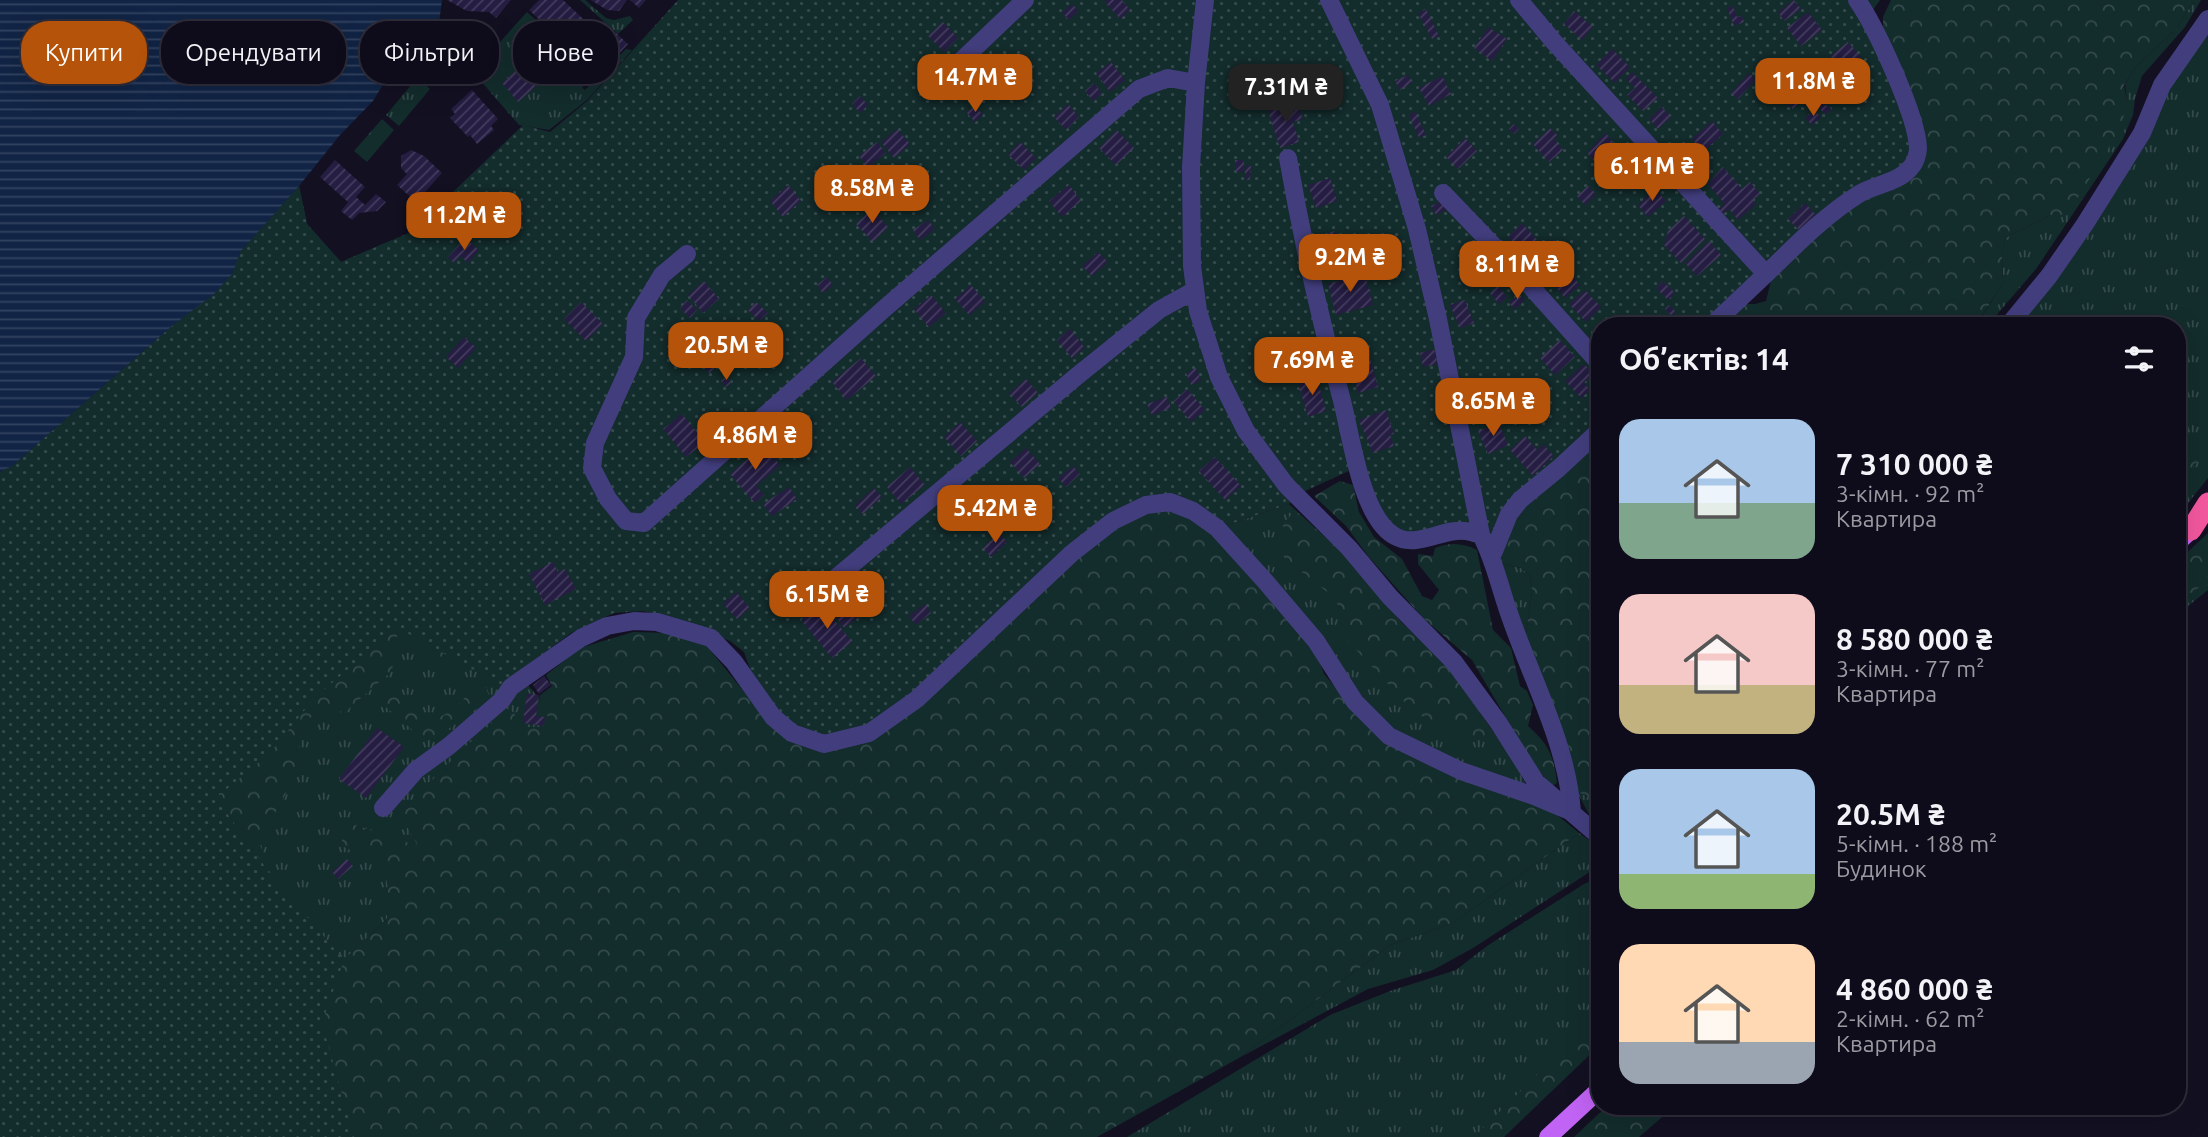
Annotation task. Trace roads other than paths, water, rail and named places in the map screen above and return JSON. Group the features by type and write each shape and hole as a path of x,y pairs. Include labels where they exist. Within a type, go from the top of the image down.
{"highway":[{"path":"2186,534 2208,503"},
{"path":"2186,535 2208,515"}],"main road":[{"path":"1548,1137 1591,1097"}],"lane":[{"path":"941,80 1025,0"},
{"path":"1205,0 1191,167 1192,266 1198,311 1219,377 1246,431 1286,485 1349,548 1390,597 1454,662 1498,722 1536,782 1591,829"},
{"path":"1329,0 1380,105 1416,229 1438,320 1481,535 1492,556 1510,618 1570,782 1572,812"},
{"path":"1519,0 1553,42 1766,274"},
{"path":"1721,317 1820,222 1861,192 1901,177 1912,166 1919,151 1914,124 1868,16 1857,0"},
{"path":"2015,317 2049,276 2085,224 2142,133 2162,85 2208,19"},
{"path":"687,254 663,275 636,318 634,357 595,443 592,468 608,499 626,522 644,523 875,317 1139,89 1168,78 1196,83"},
{"path":"1288,158 1320,319 1354,459 1371,504 1385,528 1395,536 1416,540 1464,530 1481,535"},
{"path":"1443,193 1591,354"},
{"path":"800,608 1077,376 1159,310 1195,290"},
{"path":"1492,556 1509,514 1520,500 1591,438"},
{"path":"383,808 416,770 449,746 502,700 511,687 581,638 607,626 634,621 657,622 711,638 734,662 773,717 793,733 824,744 869,733 917,699 1072,553 1114,521 1146,505 1170,502 1193,511 1217,528 1316,641 1355,702 1389,736 1461,771 1572,812"}],"water":[{"path":"0,0 442,0 439,21 360,21 360,84 383,84 373,101 340,135 240,252 233,273 213,295 173,325 12,466 0,472"}]}
